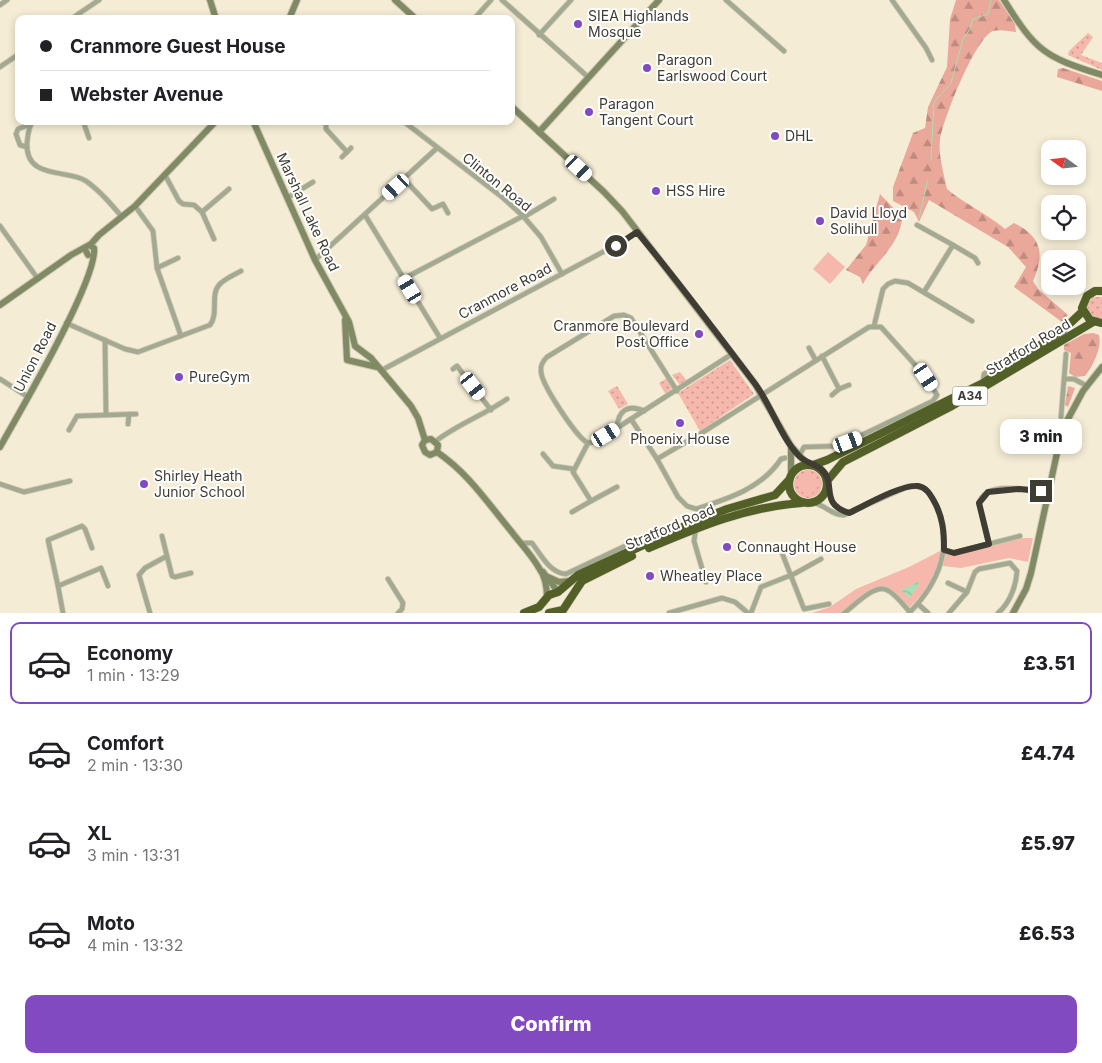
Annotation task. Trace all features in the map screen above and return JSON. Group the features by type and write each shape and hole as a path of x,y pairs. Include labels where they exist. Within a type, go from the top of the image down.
{"highway":[{"name":"A34","path":"1100,323 1086,318 1083,305 1087,296 1095,291 1102,291"},
{"name":"Stratford Road","path":"811,465 827,460 983,383 1063,330 1083,311"},
{"name":"Stratford Road","path":"827,483 843,462 950,407 1100,323"},
{"name":"A34","path":"790,478 799,467 811,465"},
{"path":"811,465 823,472 827,483"},
{"name":"Stratford Road","path":"524,613 535,609 551,593 558,592 569,581 687,525 727,509 780,492 790,478"},
{"path":"790,478 790,492 801,503 814,503"},
{"name":"A34","path":"814,503 823,496 827,483"},
{"name":"Stratford Road","path":"565,609 582,581 643,551 732,515 766,507 801,503"},
{"path":"549,613 560,612 565,609 564,596 558,592"},
{"path":"546,599 546,606 554,613"}],"street":[{"path":"0,5 7,0"},
{"path":"77,15 98,0"},
{"path":"210,0 215,15"},
{"path":"291,15 297,0"},
{"path":"395,0 412,15"},
{"path":"478,15 491,0"},
{"path":"502,0 588,77"},
{"path":"539,35 571,0"},
{"path":"539,132 659,0"},
{"path":"726,0 784,52"},
{"path":"892,0 926,48 932,60"},
{"path":"1004,0 1026,34 1039,49 1059,60 1102,75"},
{"path":"0,67 15,57"},
{"path":"515,110 604,192 762,394 791,446 799,456 811,465"},
{"path":"26,125 18,129 16,134 18,142 27,147 36,165 53,174 70,175 86,181 122,217"},
{"path":"27,147 31,125"},
{"path":"84,125 89,138"},
{"path":"0,306 77,252 89,251 99,235 135,206 212,125"},
{"name":"Marshall Lake Road","path":"255,125 315,260 344,312 351,346"},
{"path":"326,125 326,129 349,150 342,157"},
{"name":"Clinton Road","path":"408,125 524,216 541,237 562,274"},
{"path":"315,260 437,148"},
{"path":"165,175 178,201 194,205 202,212 214,239"},
{"path":"404,179 432,209 443,204 448,213"},
{"path":"287,198 313,182"},
{"path":"202,212 229,189"},
{"path":"225,193 229,197"},
{"path":"403,279 554,199"},
{"path":"135,206 153,231 157,268 181,336"},
{"path":"365,215 440,338"},
{"path":"917,225 975,258 978,263"},
{"path":"0,226 38,279"},
{"path":"211,232 217,230"},
{"path":"922,236 926,230"},
{"name":"Cranmore Road","path":"380,369 616,246 637,232"},
{"path":"924,292 953,245"},
{"name":"Union Road","path":"0,447 28,397 93,266 89,251"},
{"path":"157,268 178,258"},
{"path":"66,323 138,352 210,325 214,316 217,288 220,284 243,272"},
{"path":"874,326 881,296 888,284 902,281 972,321"},
{"path":"677,391 631,318 624,315 614,316 547,357 541,366 541,376 559,406 577,435 588,443 594,442 618,428 677,391 732,354"},
{"path":"631,419 657,459 869,326 881,328 926,377 937,395 933,401 858,438 839,446 808,446 801,449 799,456"},
{"path":"106,340 106,414"},
{"path":"380,369 358,361 352,362 347,360 345,352 351,346 362,352 380,369 411,406 418,418 425,440 422,446 425,452 432,455 436,452 438,445 431,438 425,440"},
{"path":"808,348 815,359"},
{"path":"358,361 362,352"},
{"path":"1061,417 1066,354"},
{"path":"822,356 839,389"},
{"path":"453,369 457,366 491,410"},
{"path":"1013,613 1026,589 1031,573 1062,430 1071,410 1102,367"},
{"path":"0,379 28,397"},
{"path":"1065,379 1074,379 1087,386"},
{"path":"832,395 839,389 849,385"},
{"path":"436,441 454,428 491,410 507,399"},
{"path":"618,428 618,419 622,411 632,407 644,411"},
{"path":"128,424 129,414"},
{"path":"73,428 77,416 136,414"},
{"path":"588,443 574,469 574,477 591,501"},
{"path":"790,478 791,446"},
{"path":"436,452 456,465 468,478 558,592"},
{"path":"543,454 553,466 574,469"},
{"name":"Stratford Road","path":"657,459 678,497 687,506 696,509 722,500 765,478 780,467 781,459 784,458"},
{"path":"0,484 24,492 70,481"},
{"path":"827,483 832,504 839,510 849,513"},
{"path":"814,503 839,515 849,513 909,486 922,487 930,494 943,524 944,550 937,575 918,604 909,613 888,590 882,588 873,590 844,613"},
{"path":"572,512 617,487"},
{"path":"989,544 979,503 983,496 988,492 1001,490 1048,492"},
{"name":"Stratford Road","path":"722,500 727,509"},
{"path":"62,613 48,540 82,526 92,548"},
{"path":"696,528 694,541 706,582"},
{"path":"681,535 694,541"},
{"path":"162,536 172,576 176,578 192,574"},
{"path":"944,550 954,553 1020,536"},
{"path":"521,543 532,543 552,569 557,573 566,574 640,539"},
{"path":"782,553 804,609 829,604"},
{"path":"150,613 139,575 145,568 167,556"},
{"path":"669,613 722,598 736,602 750,613 761,587 791,575 821,559"},
{"path":"948,613 967,592 975,572 979,569 1010,563 1017,571 1016,579 1010,597 998,613"},
{"path":"58,586 101,568 108,586"},
{"path":"541,569 547,588 546,599"},
{"path":"547,577 559,582 569,581"},
{"path":"388,579 403,603 402,609 398,613"},
{"path":"948,583 967,592"},
{"path":"918,604 928,613"}],"shaded area":[{"path":"1088,33 1093,37 1081,55 1102,63 1102,70 1068,55 1069,51"},
{"path":"828,252 845,267 830,284 813,269"},
{"path":"1093,297 1102,297 1102,321 1094,320 1087,311 1088,303"},
{"path":"730,360 754,394 700,431 678,393"},
{"path":"680,372 687,381 680,385 672,375"},
{"path":"667,378 672,388 666,395 659,383"},
{"path":"617,386 628,404 619,409 608,391"},
{"path":"808,470 818,474 822,484 818,494 808,498 798,494 794,484 798,474"},
{"path":"808,474 815,477 818,484 815,491 808,494 801,491 798,484 801,477"},
{"path":"1021,538 1033,538 1028,562 1009,558 961,568 943,566 945,553 955,555"},
{"path":"942,550 930,582 909,608 889,589 874,588 841,613 812,613 830,607 856,589 909,567"}],"green space":[{"path":"956,0 999,0 1015,24 1016,32 996,30 986,37 969,63 953,99 940,140 941,158 947,189 1005,229 1014,223 1030,234 1035,240 1040,254 1033,281 1041,292 1041,295 1045,295 1068,315 1062,322 1014,287 1026,267 1008,247 929,200 919,222 914,212 893,201 893,187 913,133 925,128 928,107 947,67 950,19"},
{"path":"1063,68 1102,81 1102,91 1057,77 1058,69"},
{"path":"880,194 902,217 901,227 892,244 863,284 860,277 846,270 866,245"},
{"path":"1093,333 1099,335 1100,340 1096,357 1085,376 1075,377 1069,373 1071,353 1064,350 1064,345 1084,334"},
{"path":"1068,386 1075,388 1068,407 1065,405"}],"water":[{"path":"918,582 919,585 909,598 901,590"}],"waterway":[{"path":"931,160 934,102 951,83 963,39 970,29 973,19 988,14 991,0"},
{"path":"919,218 928,179"}],"place":[{"name":"SIEA Highlands Mosque","path":"578,24"},
{"name":"Paragon Earlswood Court","path":"647,68"},
{"name":"Paragon Tangent Court","path":"589,112"},
{"name":"DHL","path":"775,136"},
{"name":"HSS Hire","path":"656,191"},
{"name":"David Lloyd Solihull","path":"820,221"},
{"name":"Cranmore Boulevard Post Office","path":"699,334"},
{"name":"PureGym","path":"179,377"},
{"name":"Phoenix House","path":"680,423"},
{"name":"Shirley Heath Junior School","path":"144,484"},
{"name":"Connaught House","path":"727,547"},
{"name":"Wheatley Place","path":"650,576"}],"route":[{"path":"616,246 637,232 756,384 791,446 808,465 818,467 826,476 830,498 835,508 849,513 909,486 922,487 928,490 940,514 943,524 944,550 954,553 989,544 979,503 988,492 1019,489 1041,491"}]}
